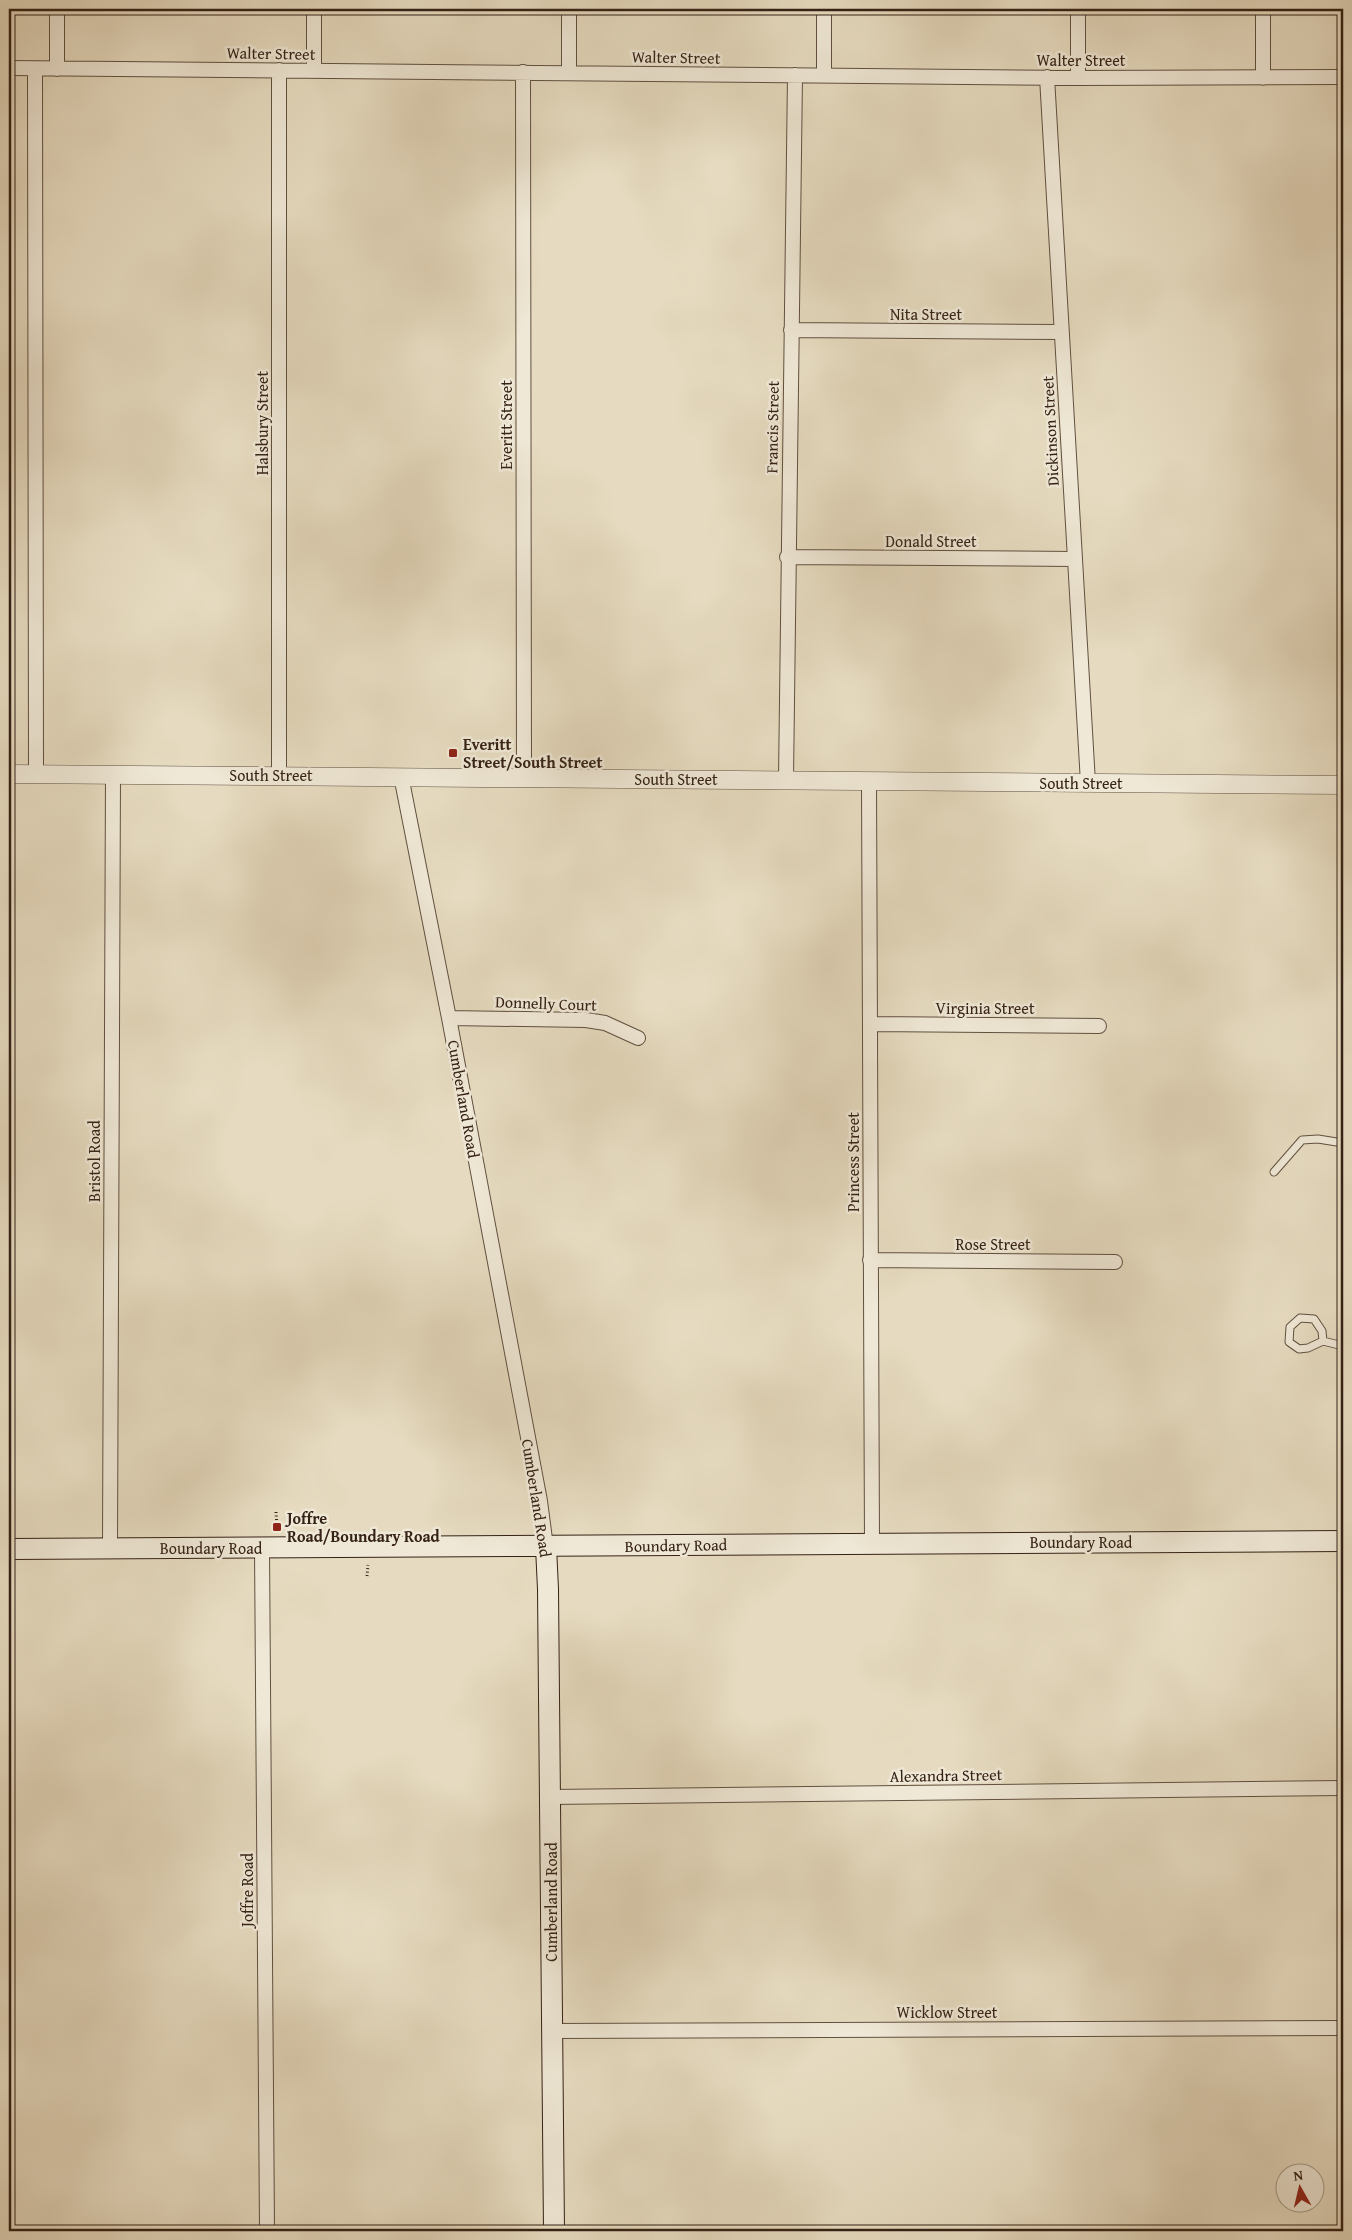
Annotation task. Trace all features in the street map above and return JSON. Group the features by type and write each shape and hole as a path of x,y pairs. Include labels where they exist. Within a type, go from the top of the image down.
{"main road":[{"name":"Boundary Road","path":"9,1549 1343,1541"},
{"name":"Cumberland Road","path":"546,1547 554,2231"}],"street":[{"path":"57,9 57,69"},
{"path":"314,9 314,71"},
{"path":"569,9 569,73"},
{"path":"824,9 824,75"},
{"path":"1078,9 1078,78"},
{"path":"1263,9 1264,78"},
{"name":"Walter Street","path":"9,68 1078,78 1343,77"},
{"path":"35,69 36,773"},
{"name":"Halsbury Street","path":"280,70 280,776"},
{"name":"Everitt Street","path":"523,72 524,777"},
{"name":"Francis Street","path":"786,779 787,558 795,75"},
{"name":"Dickinson Street","path":"1047,77 1088,783"},
{"name":"Nita Street","path":"790,330 1062,332"},
{"name":"Donald Street","path":"787,558 1075,559"},
{"name":"South Street","path":"9,774 1343,785"},
{"name":"Bristol Road","path":"110,1548 113,774"},
{"name":"Cumberland Road","path":"400,776 449,1018 538,1491 546,1547"},
{"name":"Princess Street","path":"869,782 872,1543"},
{"name":"Donnelly Court","path":"449,1018 586,1020 605,1023 638,1038"},
{"name":"Virginia Street","path":"871,1024 1099,1026"},
{"name":"Rose Street","path":"870,1260 1115,1262"},
{"name":"Joffre Road","path":"262,1548 267,2231"},
{"name":"Alexandra Street","path":"550,1797 1343,1788"},
{"name":"Wicklow Street","path":"552,2031 1343,2028"}],"lane":[{"path":"1274,1172 1302,1140 1318,1139 1343,1143"},
{"path":"1323,1341 1322,1331 1314,1319 1300,1318 1290,1327 1288,1335 1293,1347 1299,1349 1308,1348 1323,1341 1343,1346"}],"path":[{"path":"276,1512 277,1527"},
{"path":"367,1576 368,1562"}],"place":[{"name":"Everitt Street/South Street","path":"453,753"},
{"name":"Joffre Road/Boundary Road","path":"277,1527"}]}
